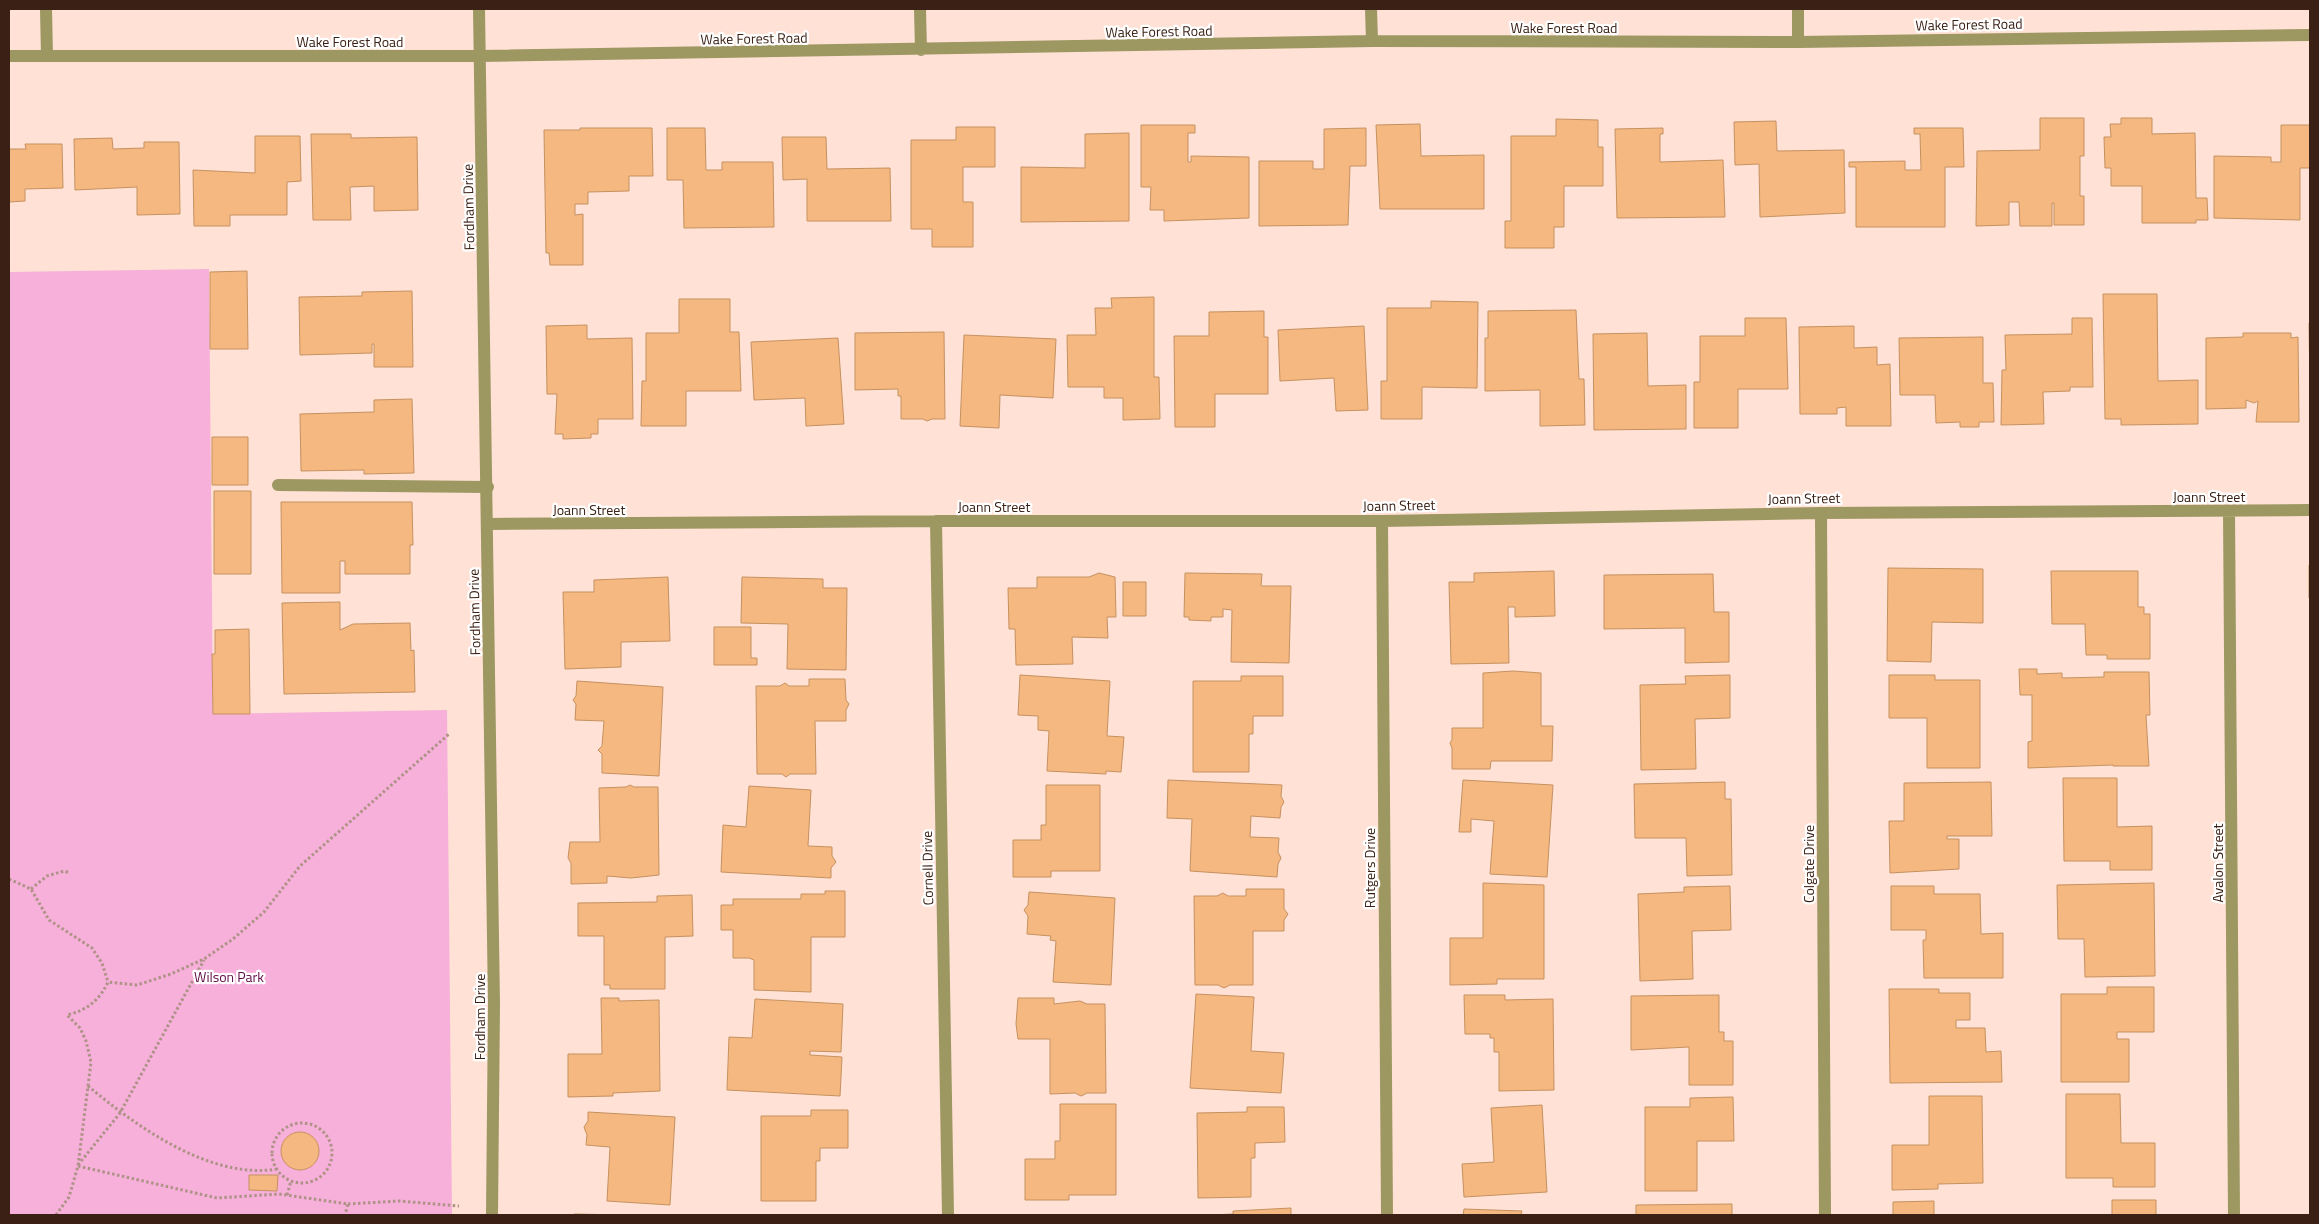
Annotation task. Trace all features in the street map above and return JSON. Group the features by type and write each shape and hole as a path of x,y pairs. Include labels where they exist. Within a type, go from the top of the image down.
{"street":[{"path":"46,9 47,56"},
{"name":"Fordham Drive","path":"479,9 488,487 494,1004 492,1215"},
{"path":"920,9 921,50"},
{"path":"1371,9 1372,41"},
{"path":"1798,9 1798,42"},
{"name":"Wake Forest Road","path":"9,56 480,56 1372,41 1798,42 2310,35"},
{"path":"278,485 488,487"},
{"name":"Joann Street","path":"488,524 1382,521 1821,513 2310,510"},
{"name":"Avalon Street","path":"2229,511 2234,1215"},
{"name":"Colgate Drive","path":"1821,513 1825,1215"},
{"name":"Cornell Drive","path":"936,521 948,1215"},
{"name":"Rutgers Drive","path":"1382,521 1387,1215"}],"path":[{"path":"108,982 137,986 204,959 233,939 264,912 300,866 449,734"},
{"path":"31,889 47,876 64,870 70,873"},
{"path":"9,878 31,889 49,920 80,939 98,954 108,982 102,994 89,1007 67,1015 80,1028 92,1062 78,1166 68,1197 56,1215"},
{"path":"78,1166 120,1113 204,959"},
{"path":"88,1086 120,1113 154,1135 225,1168 262,1172 277,1169"},
{"path":"303,1123 313,1125 322,1130 330,1141 332,1152 330,1162 326,1171 318,1178 308,1182 291,1181 277,1169 272,1157 272,1147 276,1137 283,1129 292,1124 303,1123"},
{"path":"78,1166 217,1198 287,1195 348,1204 399,1201 459,1206"},
{"path":"287,1195 291,1181"},
{"path":"345,1215 348,1204"}],"green space":[{"name":"Wilson Park","path":"209,269 213,714 447,710 452,1215 9,1215 9,272"}],"building":[{"path":"2040,118 2084,118 2084,156 2080,156 2080,196 2084,196 2084,225 2054,225 2054,203 2052,203 2052,226 2020,226 2019,202 2009,202 2009,225 1976,226 1977,151 2040,150"},
{"path":"2121,118 2152,118 2152,134 2195,133 2196,198 2207,198 2208,220 2196,220 2196,223 2142,223 2142,186 2111,186 2111,168 2105,168 2104,137 2111,137 2110,124 2121,124"},
{"path":"1556,119 1598,120 1598,147 1603,147 1603,186 1564,186 1564,227 1554,227 1554,248 1505,248 1505,221 1511,221 1511,136 1556,136"},
{"path":"1776,121 1777,151 1844,150 1845,213 1760,217 1759,164 1735,165 1734,122"},
{"path":"1420,124 1421,156 1484,155 1484,209 1380,209 1376,125"},
{"path":"1141,125 1195,125 1195,133 1188,133 1188,162 1191,162 1191,156 1249,157 1249,218 1164,221 1164,210 1150,210 1151,187 1141,187"},
{"path":"2281,125 2310,125 2310,168 2300,168 2300,220 2214,218 2214,156 2271,157 2271,162 2281,162"},
{"path":"956,127 995,127 995,167 963,167 963,202 973,202 973,247 932,247 932,229 911,229 911,140 956,140"},
{"path":"580,128 652,128 653,176 629,176 629,191 588,192 588,204 575,204 575,215 583,214 583,265 550,265 549,253 546,253 544,130 580,130"},
{"path":"667,128 705,128 706,170 722,170 722,162 773,162 774,227 684,228 683,180 667,180"},
{"path":"1366,128 1366,166 1350,166 1348,225 1259,226 1259,161 1313,161 1313,169 1324,169 1324,129"},
{"path":"1663,128 1663,134 1660,134 1660,162 1723,160 1725,217 1617,218 1615,129"},
{"path":"1914,128 1963,128 1964,167 1945,167 1945,227 1856,227 1856,167 1849,167 1849,162 1905,161 1905,170 1921,170 1920,134 1914,134"},
{"path":"1129,133 1129,221 1021,222 1021,167 1085,168 1085,134"},
{"path":"311,134 351,134 351,138 417,137 418,210 374,211 374,186 350,187 351,220 313,220"},
{"path":"255,136 300,136 301,181 287,182 287,215 230,215 230,226 194,226 193,170 255,173"},
{"path":"782,137 826,137 827,169 890,168 891,221 807,221 807,179 783,180"},
{"path":"112,138 113,149 144,148 144,142 179,142 180,214 137,215 137,187 75,190 74,139"},
{"path":"25,144 62,144 63,188 25,189 25,201 9,202 9,149 26,149"},
{"path":"247,271 248,349 210,349 210,272"},
{"path":"412,291 413,367 374,367 374,344 372,344 372,353 300,355 299,297 362,296 362,292"},
{"path":"2103,294 2157,294 2158,381 2198,380 2198,424 2121,425 2121,419 2105,419"},
{"path":"1154,297 1154,377 1159,377 1160,419 1123,420 1123,398 1104,398 1104,387 1068,387 1067,335 1096,335 1095,308 1112,308 1111,298"},
{"path":"679,299 730,299 730,332 739,332 741,391 686,391 686,426 641,426 642,381 646,381 646,333 679,333"},
{"path":"1431,301 1478,302 1477,388 1422,387 1422,419 1381,419 1381,381 1387,381 1387,308 1431,308"},
{"path":"1576,310 1579,379 1584,379 1585,425 1540,426 1540,390 1485,391 1485,338 1488,338 1488,311"},
{"path":"1264,311 1264,337 1268,337 1268,394 1215,394 1215,427 1175,427 1174,336 1209,336 1209,312"},
{"path":"1745,318 1786,318 1788,389 1738,389 1738,428 1694,428 1694,382 1700,382 1700,336 1745,336"},
{"path":"2072,318 2092,318 2093,387 2070,387 2070,391 2043,392 2044,424 2001,425 2002,370 2006,370 2005,335 2072,334"},
{"path":"2309,323 2310,323 2310,390"},
{"path":"587,325 587,339 632,338 633,419 598,419 598,434 591,434 591,438 563,439 563,434 555,434 557,394 547,394 546,326"},
{"path":"1364,326 1368,410 1336,411 1334,378 1280,381 1278,330"},
{"path":"1854,326 1854,348 1877,347 1877,365 1890,364 1891,426 1846,426 1846,407 1837,408 1837,414 1800,414 1799,327"},
{"path":"944,332 945,419 927,421 923,419 901,419 901,396 898,396 898,389 855,390 855,333"},
{"path":"1647,333 1648,386 1686,385 1686,429 1594,430 1593,334"},
{"path":"2243,333 2291,333 2291,338 2298,337 2299,422 2256,422 2258,401 2254,403 2246,400 2246,408 2206,409 2206,338 2243,337"},
{"path":"964,335 1056,339 1053,398 1000,395 999,428 960,426"},
{"path":"1983,337 1983,383 1993,383 1994,422 1979,422 1979,427 1960,427 1960,422 1936,423 1935,395 1900,395 1899,338"},
{"path":"838,338 844,424 806,426 805,398 754,400 751,342"},
{"path":"412,399 414,473 364,474 364,470 301,471 300,414 374,412 374,400"},
{"path":"212,437 248,437 248,485 212,485"},
{"path":"214,491 251,491 251,574 214,574"},
{"path":"281,502 412,502 413,545 410,545 410,574 345,574 345,561 340,561 340,593 282,593"},
{"path":"2309,565 2310,598 2309,598"},
{"path":"1888,568 1983,569 1983,623 1932,622 1931,662 1887,661"},
{"path":"1554,571 1555,616 1515,617 1515,607 1508,607 1509,663 1451,664 1449,582 1474,582 1474,573"},
{"path":"2051,571 2138,571 2138,607 2144,607 2144,614 2150,614 2150,659 2107,659 2107,655 2086,655 2085,624 2052,624"},
{"path":"1099,573 1115,577 1116,617 1107,617 1108,638 1072,637 1073,664 1016,665 1015,629 1009,629 1008,588 1037,588 1037,577 1089,577"},
{"path":"1185,573 1262,574 1261,586 1291,586 1289,663 1231,662 1232,610 1223,609 1223,617 1211,617 1211,621 1189,620 1189,617 1184,617"},
{"path":"1713,574 1714,612 1729,612 1729,662 1685,663 1685,628 1604,629 1604,575"},
{"path":"668,577 670,641 621,642 621,667 565,669 563,592 594,592 594,580"},
{"path":"742,577 823,579 823,588 847,588 846,670 787,669 788,624 741,623"},
{"path":"1123,582 1146,582 1146,616 1123,616"},
{"path":"340,602 340,630 353,624 410,623 411,651 414,650 415,692 284,694 282,603"},
{"path":"714,627 751,627 751,658 757,658 757,665 714,665"},
{"path":"249,629 250,714 213,714 212,654 215,654 215,630"},
{"path":"2019,669 2037,669 2037,674 2062,673 2062,678 2104,677 2104,672 2149,672 2150,715 2146,715 2149,766 2113,765 2028,768 2028,742 2032,741 2032,695 2020,695"},
{"path":"1513,671 1541,673 1541,726 1553,726 1552,761 1491,761 1490,769 1452,769 1452,748 1450,743 1452,740 1452,728 1483,728 1483,673"},
{"path":"1020,675 1110,681 1107,736 1124,737 1121,772 1106,771 1106,774 1047,771 1049,731 1038,730 1038,716 1018,715"},
{"path":"1730,675 1730,718 1695,719 1696,769 1641,770 1640,685 1686,684 1685,676"},
{"path":"1889,675 1935,675 1935,680 1980,680 1980,768 1927,768 1927,718 1889,718"},
{"path":"1241,676 1283,676 1283,716 1253,716 1253,734 1249,734 1249,772 1193,772 1193,681 1241,681"},
{"path":"809,679 845,679 846,700 849,704 846,710 846,721 815,721 816,774 790,774 786,777 782,774 757,774 756,686 780,686 785,683 789,686 809,686"},
{"path":"577,681 663,687 659,776 602,773 602,754 598,750 602,746 604,721 575,720 576,704 573,700 576,696"},
{"path":"2063,778 2117,778 2117,827 2152,826 2152,870 2110,870 2110,861 2064,861"},
{"path":"1168,780 1282,785 1281,796 1284,802 1281,807 1280,818 1251,816 1250,837 1279,838 1278,852 1281,858 1278,864 1277,877 1190,871 1192,819 1167,818"},
{"path":"1463,780 1553,785 1547,877 1490,874 1494,821 1471,819 1471,832 1459,832"},
{"path":"1725,782 1725,799 1731,799 1732,875 1687,876 1686,838 1635,838 1634,784"},
{"path":"1991,782 1992,836 1947,836 1947,839 1959,839 1959,869 1890,873 1889,821 1904,821 1904,783"},
{"path":"630,785 634,787 658,787 659,875 631,878 607,876 607,883 571,884 571,863 568,858 570,842 600,842 599,788 626,787"},
{"path":"1046,785 1100,785 1100,871 1051,871 1051,877 1013,877 1013,840 1041,840 1041,825 1046,825"},
{"path":"749,786 811,790 808,846 832,847 832,856 836,862 831,868 831,878 721,872 723,825 746,827"},
{"path":"1483,883 1544,885 1544,979 1497,979 1497,984 1450,985 1450,938 1483,938"},
{"path":"2154,883 2155,976 2085,977 2084,939 2058,939 2057,885"},
{"path":"1730,886 1731,930 1692,931 1693,979 1640,981 1638,894 1684,892 1684,887"},
{"path":"1891,886 1934,886 1934,894 1980,894 1981,934 2003,933 2003,978 1924,978 1923,940 1926,940 1926,930 1891,930"},
{"path":"1246,889 1284,889 1284,909 1288,914 1284,920 1284,931 1253,931 1253,985 1230,985 1224,988 1218,985 1195,985 1194,896 1217,896 1223,893 1228,896 1246,896"},
{"path":"825,891 845,891 845,937 811,937 811,992 754,990 754,960 749,958 733,958 733,930 721,930 721,905 733,905 733,899 801,899 801,894 825,894"},
{"path":"1029,892 1115,898 1111,985 1053,982 1056,941 1050,940 1051,936 1027,934 1028,916 1024,910 1028,905"},
{"path":"692,895 693,936 665,937 665,989 610,989 610,985 604,985 604,936 578,936 578,903 657,902 657,896"},
{"path":"2107,987 2154,987 2154,1032 2117,1032 2117,1039 2129,1039 2129,1082 2061,1082 2061,994 2107,994"},
{"path":"1889,989 1939,989 1939,993 1970,993 1970,1020 1956,1020 1956,1028 1985,1028 1986,1052 2001,1051 2002,1082 1890,1083"},
{"path":"1196,994 1254,997 1251,1051 1284,1053 1281,1093 1190,1088"},
{"path":"1464,995 1505,995 1505,1000 1553,999 1554,1090 1499,1091 1499,1052 1494,1052 1494,1038 1490,1038 1490,1034 1465,1034"},
{"path":"1719,995 1719,1032 1724,1032 1724,1041 1733,1041 1733,1085 1689,1085 1689,1047 1631,1050 1631,996"},
{"path":"601,998 619,998 619,1001 659,1000 660,1091 613,1093 613,1096 568,1097 568,1054 602,1054"},
{"path":"1018,998 1054,998 1054,1004 1080,1001 1087,1004 1105,1004 1106,1093 1087,1093 1081,1096 1075,1093 1050,1094 1050,1039 1018,1039 1016,1024"},
{"path":"755,999 843,1004 841,1052 810,1051 810,1055 842,1057 840,1096 727,1090 729,1037 752,1038"},
{"path":"2066,1094 2120,1094 2121,1143 2155,1143 2155,1187 2113,1187 2113,1178 2066,1178"},
{"path":"1929,1096 1982,1096 1983,1183 1938,1184 1938,1189 1892,1190 1892,1145 1929,1145"},
{"path":"1733,1097 1734,1141 1697,1141 1697,1191 1645,1191 1645,1107 1690,1107 1690,1098"},
{"path":"1060,1104 1116,1104 1116,1195 1069,1195 1069,1200 1025,1200 1025,1159 1055,1159 1055,1141 1060,1141"},
{"path":"1542,1105 1547,1192 1464,1197 1462,1164 1494,1162 1491,1108"},
{"path":"1247,1107 1284,1107 1285,1142 1255,1143 1255,1158 1251,1158 1251,1197 1198,1198 1197,1113 1247,1112"},
{"path":"811,1110 848,1110 848,1148 820,1148 820,1161 816,1161 816,1201 761,1201 761,1116 811,1116"},
{"path":"588,1112 675,1117 670,1205 607,1201 610,1147 586,1145 587,1135 584,1127 588,1121"},
{"path":"300,1132 307,1133 313,1138 318,1144 318,1158 313,1164 307,1169 300,1170 293,1169 287,1164 282,1158 281,1151 282,1144 287,1138 293,1133"},
{"path":"249,1175 278,1175 277,1191 249,1190"},
{"path":"2112,1200 2156,1200 2156,1215 2112,1215"},
{"path":"1934,1201 1934,1215 1893,1215 1893,1202"},
{"path":"1732,1204 1732,1215 1636,1215 1636,1205"},
{"path":"1291,1208 1291,1215 1212,1215 1233,1214 1233,1211"},
{"path":"1464,1209 1522,1211 1521,1215 1463,1215"},
{"path":"574,1214 626,1215 574,1215"}]}
